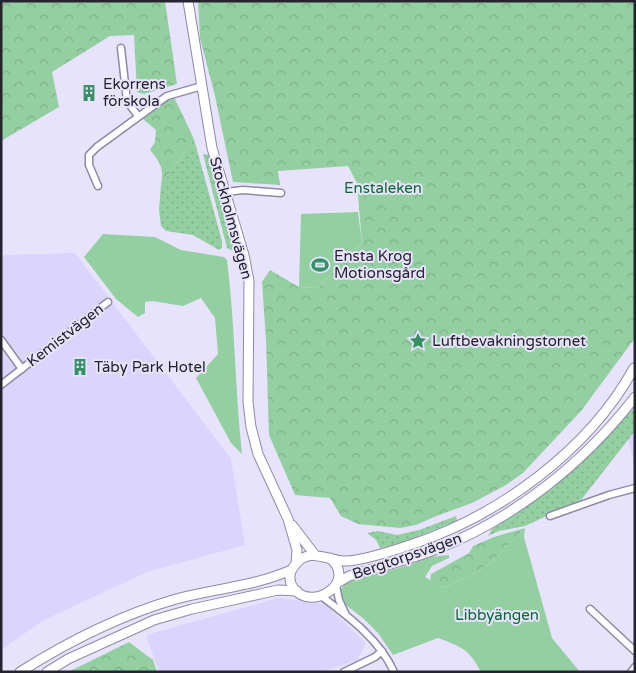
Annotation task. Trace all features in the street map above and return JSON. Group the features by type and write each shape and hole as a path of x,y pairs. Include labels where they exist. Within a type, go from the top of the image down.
{"main road":[{"name":"Stockholmsvägen","path":"188,1 212,148 226,192 249,280 248,402 251,427 258,454 288,519 297,550 294,566"},
{"name":"Bergtorpsvägen","path":"330,558 345,561 412,544 447,530 481,513 521,489 589,432 616,399 635,368 635,360"},
{"name":"Bergtorpsvägen","path":"337,584 349,576 437,549 470,534 512,510 566,471 614,423 635,397"},
{"path":"614,423 635,402"},
{"name":"Stockholmsvägen","path":"288,519 315,555"},
{"path":"20,672 54,651 97,629 142,611 176,600 274,578 308,555 330,558 338,564 337,584 328,593 321,596 308,596 296,592 278,590 192,609 154,620 68,659 47,672"},
{"path":"294,566 289,578 296,592"}],"street":[{"path":"121,48 127,101 138,116"},
{"path":"98,186 89,165 89,155 138,116 167,96 202,86"},
{"path":"226,192 243,190 281,193"},
{"name":"Kemistvägen","path":"1,385 108,302"},
{"name":"Kemistvägen","path":"1,340 22,368"},
{"path":"550,516 635,488"},
{"path":"337,584 339,600 345,614"},
{"path":"321,596 374,640 388,659 394,672"},
{"path":"590,609 635,651"},
{"path":"345,672 375,657 382,651"}],"shaded area":[{"path":"75,253 231,459 245,545 147,572 42,621 1,650 1,255"},
{"path":"635,431 635,465 628,439"},
{"path":"278,598 325,604 366,643 357,660 322,672 159,672 146,635"}],"green space":[{"path":"1,1 165,1 177,84 144,94 137,92 134,35 110,36 52,72 59,107 1,141"},
{"path":"198,1 635,1 635,338 581,411 523,473 506,485 472,503 416,525 400,528 358,524 341,516 330,498 295,495 269,435 262,282 270,270 299,287 317,288 362,243 357,183 348,166 278,171 280,185 233,182 215,96 200,38"},
{"path":"174,97 194,139 161,185 161,166 150,150 155,142 156,130 143,119 164,102"},
{"path":"194,139 222,241 222,248 219,250 193,235 166,231 161,226 159,210 161,185"},
{"path":"203,154 209,155 239,254 227,248"},
{"name":"Enstaleken","path":"394,163 406,185 399,196 392,202 387,204 370,204 364,190 368,178"},
{"name":"Ensta Krog Motionsgård","path":"358,212 362,243 317,288 299,287 301,214"},
{"path":"103,234 155,237 181,250 224,257 227,260 242,454 231,443 196,378 218,354 215,318 201,298 183,306 152,301 145,302 145,313 138,317 116,299 84,257"},
{"path":"635,407 635,431 581,500 525,526 499,531 488,536 492,529 550,490 584,460"},
{"path":"456,516 457,521 396,545 380,548 376,540 367,533 378,531 397,535 419,530"},
{"path":"525,528 492,562 472,575 443,588 430,581 431,574 469,553 473,546 494,537"},
{"name":"Libbyängen","path":"525,528 524,537 552,638 580,672 481,672 473,658 464,650 438,638 393,655 378,633 346,605 341,594 341,589 345,584 354,580 409,565 429,557 449,555 449,558 432,566 425,577 443,588 472,575 492,562"},
{"path":"129,642 153,660 157,672 68,672"}],"place":[{"name":"Ekorrens förskola","path":"89,93"},
{"name":"Ensta Krog Motionsgård","path":"320,265"},
{"name":"Luftbevakningstornet","path":"418,341"},
{"name":"Täby Park Hotel","path":"80,367"}]}
